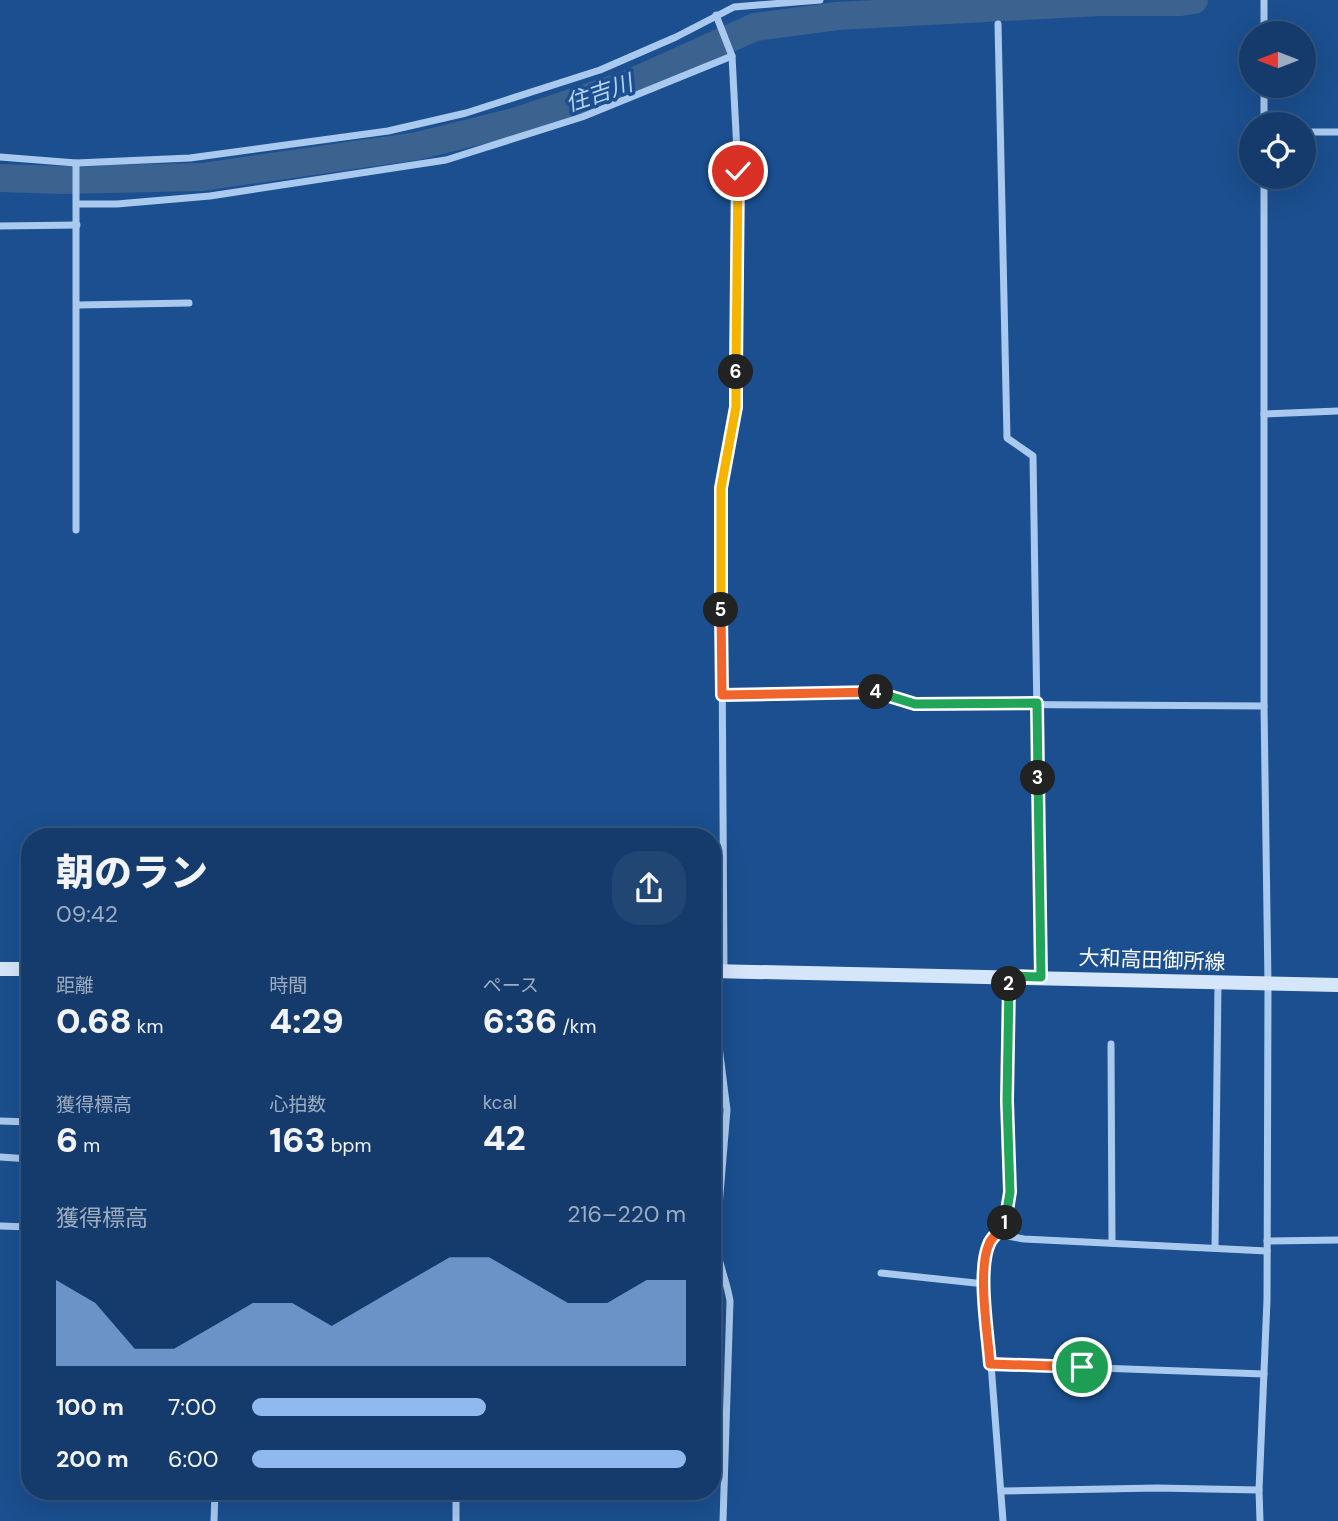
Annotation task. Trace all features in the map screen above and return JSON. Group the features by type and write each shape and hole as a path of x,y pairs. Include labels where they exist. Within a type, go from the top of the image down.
{"main road":[{"path":"0,969 21,969"},
{"name":"大和高田御所線","path":"721,971 1338,985"}],"street":[{"path":"0,157 76,163 201,157 388,131 466,113 600,70 676,37 734,4 820,0"},
{"path":"1264,0 1264,21"},
{"path":"716,15 732,56 738,171 736,407 721,488 720,828"},
{"path":"998,24 1007,438 1033,456 1041,977"},
{"path":"76,204 117,204 210,196 446,160 582,117 732,56"},
{"path":"1316,132 1338,132"},
{"path":"76,163 76,530"},
{"path":"1260,1521 1267,1251 1268,984 1264,706 1264,189"},
{"path":"0,226 77,225"},
{"path":"78,305 189,303"},
{"path":"1264,414 1338,411"},
{"path":"722,695 875,692 915,704 1264,706"},
{"path":"1003,1521 985,1284 986,1254 990,1242 1004,1226 1010,1192 1007,1101 1009,976"},
{"path":"1215,1248 1217,983"},
{"path":"1111,1044 1112,1243"},
{"path":"721,1062 727,1110 721,1182"},
{"path":"0,1121 21,1122"},
{"path":"0,1157 21,1158"},
{"path":"0,1226 21,1227"},
{"path":"996,1234 1024,1239 1267,1251"},
{"path":"1267,1241 1338,1240"},
{"path":"721,1268 730,1301 723,1521"},
{"path":"881,1273 985,1284"},
{"path":"990,1364 1264,1374"},
{"path":"1001,1491 1133,1488 1259,1490"},
{"path":"214,1521 215,1500"},
{"path":"456,1500 456,1521"}],"waterway":[{"name":"住吉川","path":"0,178 62,180 202,177 417,146 514,122 628,84 755,27 837,16 1099,2 1194,0"}],"route":[{"path":"738,171 736,407 721,488 722,695 875,692 915,704 1037,703 1041,977 1009,976 1007,1122 1010,1192 1004,1226 990,1242 986,1254 985,1294 990,1364 1082,1367"}]}
